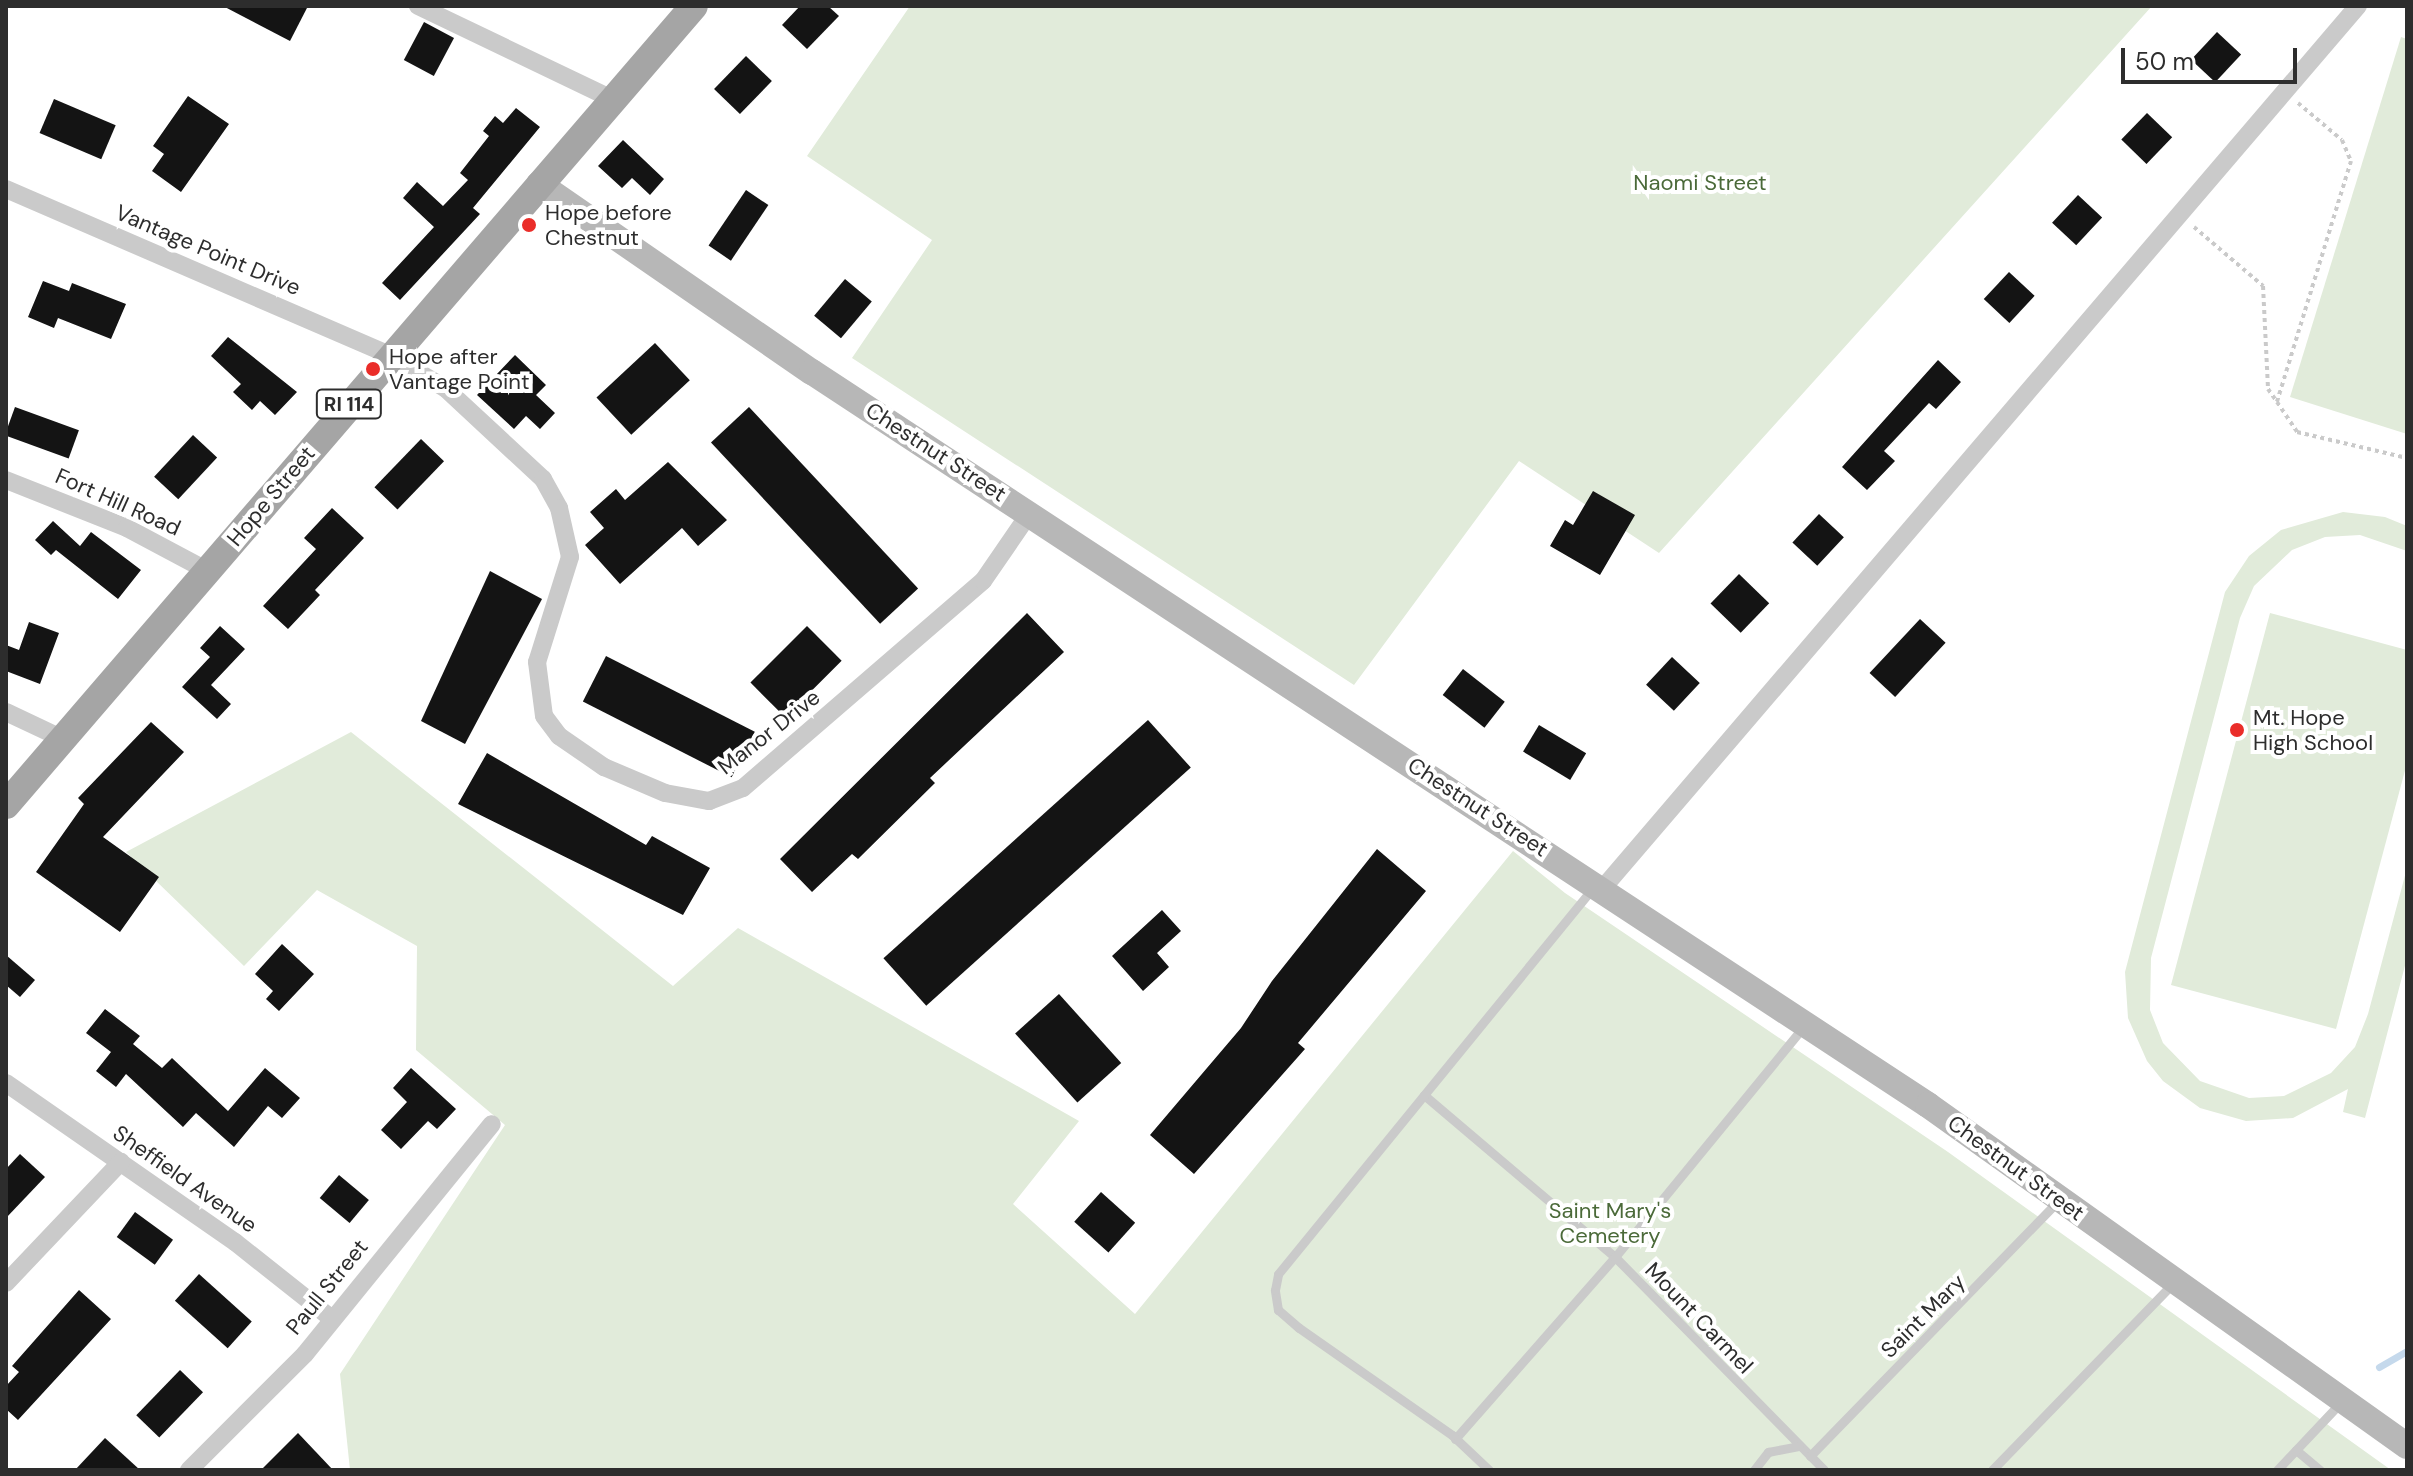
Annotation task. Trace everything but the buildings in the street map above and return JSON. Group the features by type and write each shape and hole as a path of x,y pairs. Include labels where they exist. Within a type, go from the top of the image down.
{"main road":[{"name":"Hope Street","path":"6,805 694,6"}],"street":[{"path":"418,6 612,99"},
{"path":"1600,886 2358,6"},
{"name":"Chestnut Street","path":"539,184 1029,514 1806,1024 2060,1199 2407,1446"},
{"name":"Vantage Point Drive","path":"6,189 391,356"},
{"name":"Manor Drive","path":"391,356 445,388 543,479 559,508 570,557 547,622 536,673 550,726 604,767 689,800 731,794 787,753 983,581 1029,514"},
{"name":"Fort Hill Road","path":"6,480 127,528 208,571"},
{"path":"6,712 63,739"},
{"name":"Sheffield Avenue","path":"6,1083 121,1162 332,1319"},
{"name":"Paull Street","path":"189,1470 305,1354 492,1124"},
{"path":"6,1283 121,1162"}],"lane":[{"path":"1489,1470 1455,1439 1278,1310 1275,1290 1278,1274 1600,886"},
{"path":"1455,1439 1615,1257 1806,1024"},
{"name":"Mount Carmel","path":"1424,1095 1615,1257 1820,1469"},
{"name":"Saint Mary","path":"1810,1456 2060,1199"},
{"path":"1992,1470 2174,1281"},
{"path":"2277,1470 2343,1400"},
{"path":"1754,1470 1768,1452 1798,1446"},
{"path":"2296,1450 2320,1470"}],"path":[{"path":"2277,402 2351,161 2342,140 2284,91"},
{"path":"2177,213 2263,286 2268,389 2297,432 2407,458"}],"green space":[{"name":"Naomi Street","path":"910,6 2152,6 1659,553 1519,461 1354,685 852,358 932,240 807,156"},
{"path":"2401,37 2407,39 2407,434 2290,397"},
{"path":"2343,512 2385,517 2407,526 2407,551 2360,535 2325,537 2292,550 2254,586 2240,618 2151,958 2150,1010 2163,1043 2200,1081 2249,1098 2284,1096 2331,1073 2355,1047 2368,1014 2407,868 2407,958 2365,1118 2343,1112 2348,1089 2293,1118 2246,1121 2200,1108 2163,1081 2147,1061 2128,1018 2125,972 2225,592 2249,556 2281,530"},
{"path":"2270,613 2407,650 2407,763 2336,1029 2171,985"},
{"name":"Saint Mary's Cemetery","path":"351,732 673,986 738,928 1079,1121 1013,1204 1135,1314 1513,851 1565,893 1948,1152 2391,1470 350,1470 340,1374 505,1125 416,1050 417,946 317,890 244,966 126,852"}],"waterway":[{"path":"2379,1367 2407,1351"}],"place":[{"name":"Hope before Chestnut","path":"529,225"},
{"name":"Hope after Vantage Point","path":"373,369"},
{"name":"Mt. Hope High School","path":"2237,730"}]}
